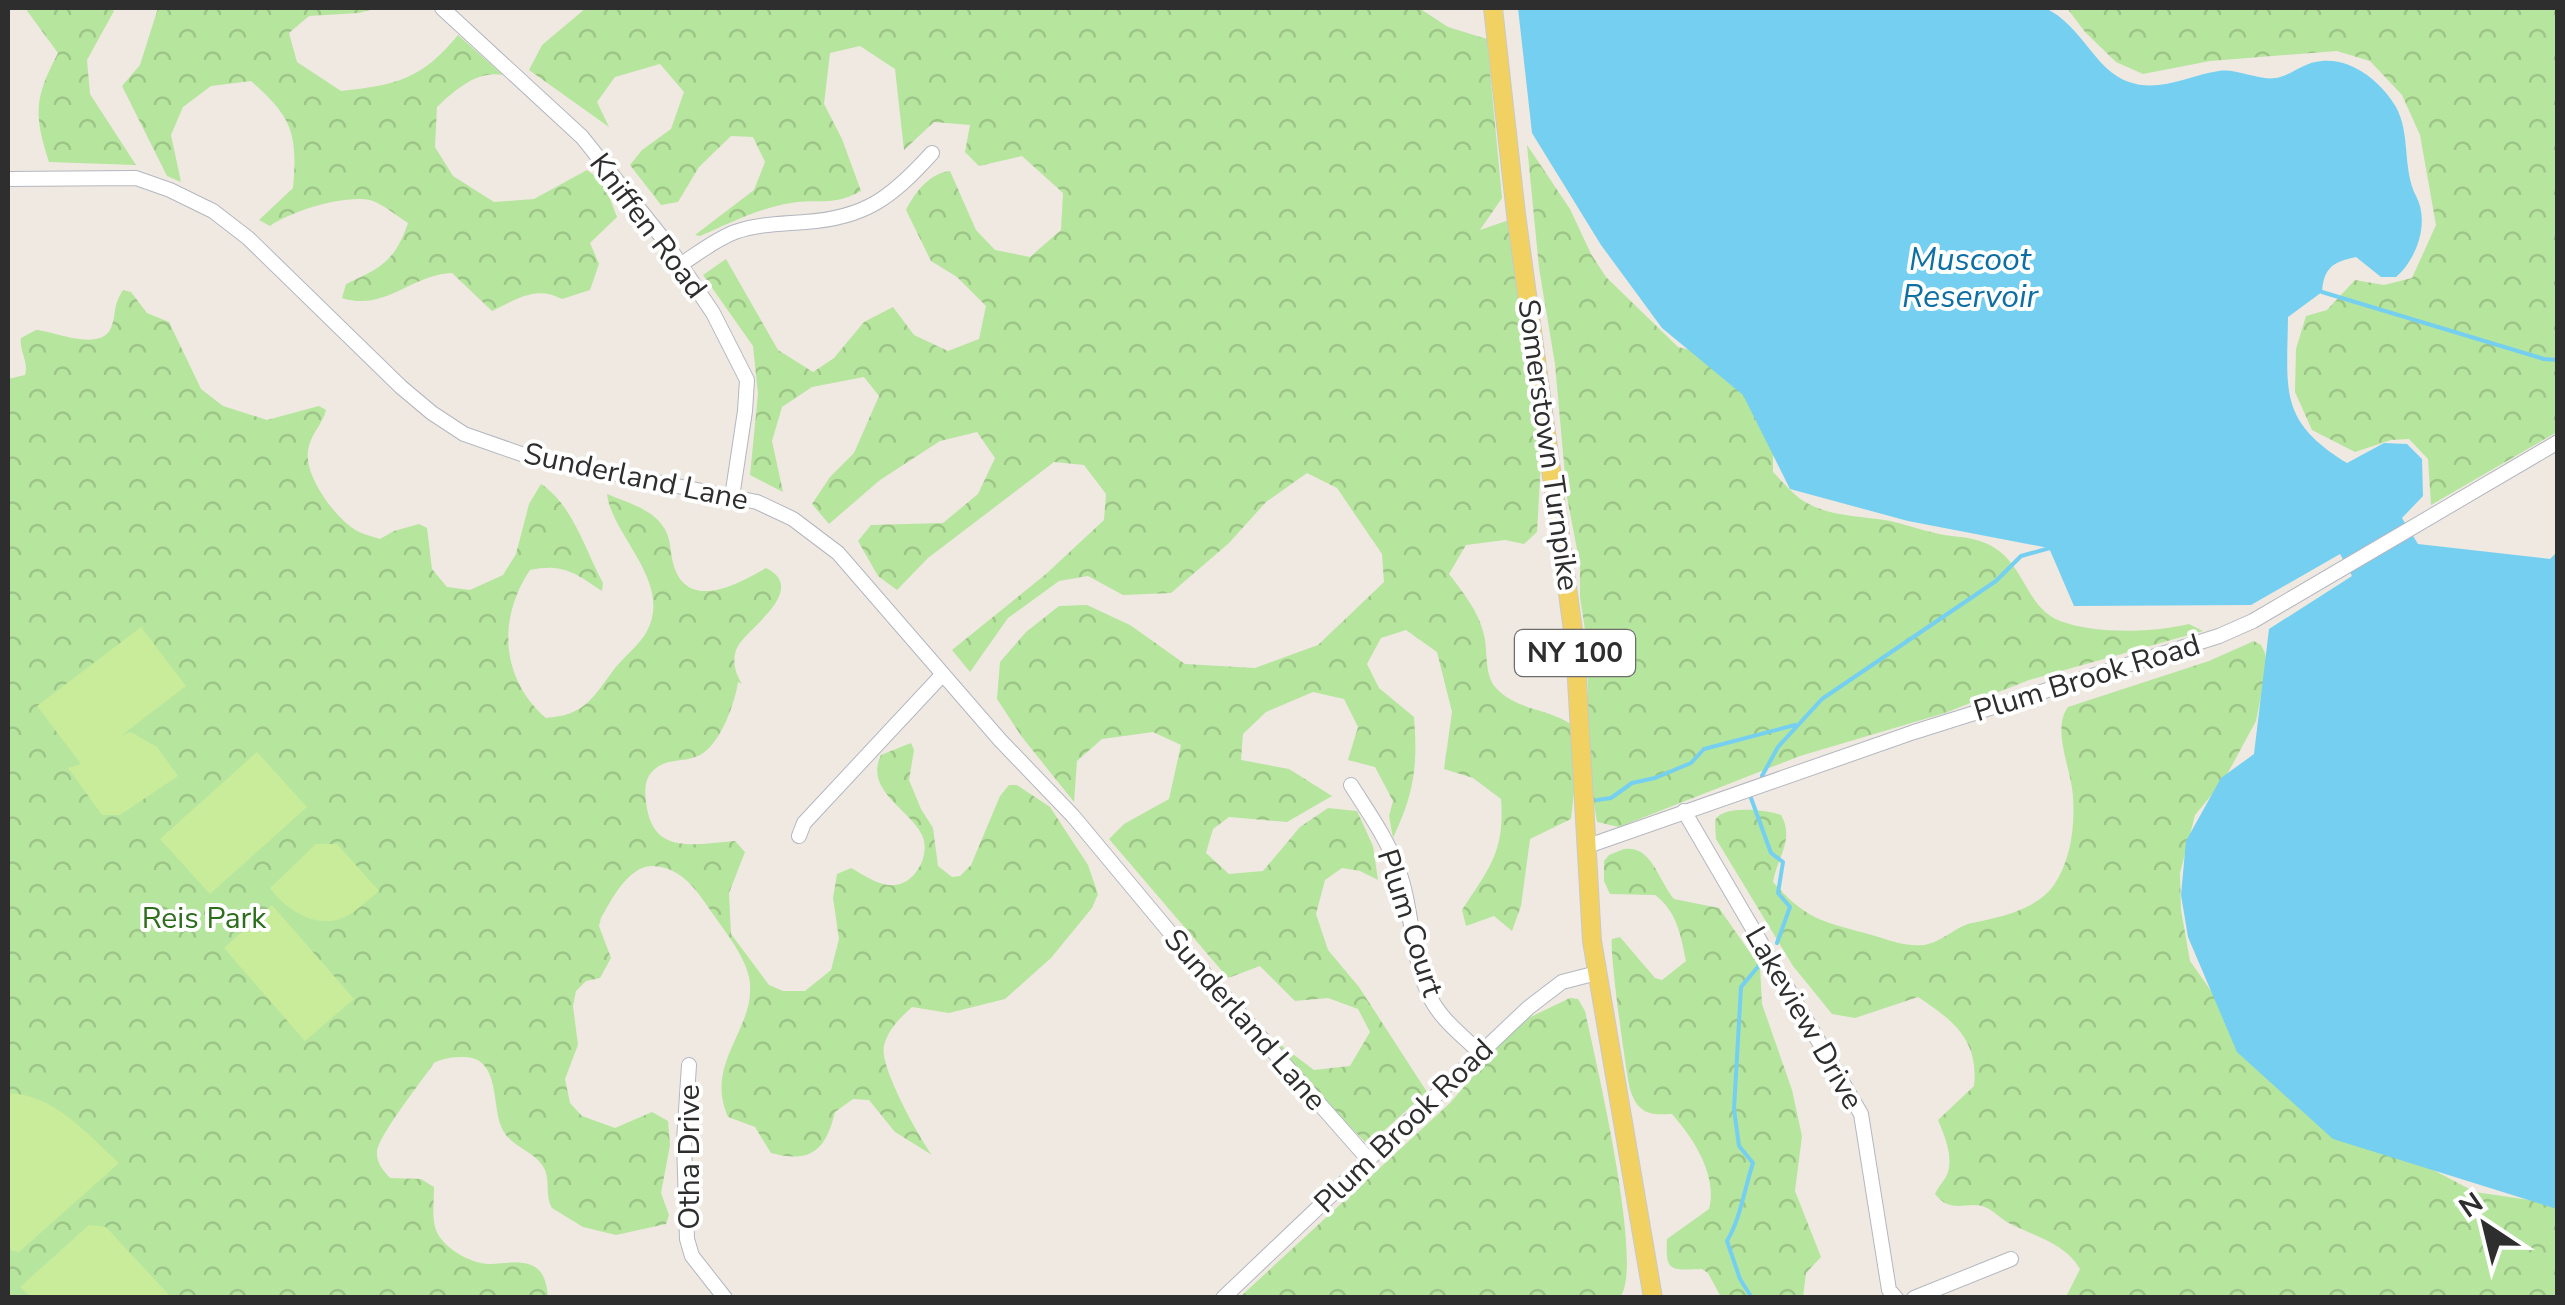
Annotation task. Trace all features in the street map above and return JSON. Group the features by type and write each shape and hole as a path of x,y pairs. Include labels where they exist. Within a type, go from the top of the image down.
{"main road":[{"name":"Somerstown Turnpike","path":"1493,8 1518,230 1575,645 1585,847 1597,972 1653,1298"}],"street":[{"name":"Kniffen Road","path":"442,8 582,137 680,264 712,313 747,380 746,412 732,496"},
{"path":"680,264 732,233 858,214 896,192 932,154"},
{"name":"Sunderland Lane","path":"8,178 136,178 170,190 213,211 248,238 389,376 432,414 464,434 540,459 757,502 793,519 838,553 1073,816 1196,965 1368,1160"},
{"name":"Plum Brook Road","path":"1585,847 1914,732 2220,636 2558,442"},
{"path":"799,836 804,823 943,674"},
{"name":"Plum Court","path":"1351,786 1381,832 1398,868 1429,996 1442,1015 1480,1052"},
{"name":"Lakeview Drive","path":"1684,811 1862,1114 1890,1290 1896,1298"},
{"name":"Plum Brook Road","path":"1224,1298 1480,1052 1562,982 1597,972"},
{"name":"Otha Drive","path":"689,1064 684,1141 687,1239 692,1256 725,1298"},
{"path":"1914,1298 2011,1259"}],"green space":[{"path":"25,8 114,11 87,60 90,94 136,165 49,162 40,130 39,106 58,53"},
{"path":"158,8 377,8 309,16 289,33 297,62 341,91 407,77 432,61 458,35 503,75 475,78 437,107 435,147 453,176 494,202 534,199 587,170 604,183 617,217 590,243 599,264 590,290 562,299 535,293 492,311 452,273 424,279 372,300 342,298 346,284 378,268 392,255 408,223 377,203 362,199 320,205 270,226 259,220 293,188 294,153 284,116 251,81 211,86 183,107 171,135 181,182 167,176 122,86 140,65"},
{"path":"586,8 1419,8 1448,27 1487,39 1502,198 1480,230 1509,220 1541,461 1537,532 1524,544 1505,540 1466,545 1449,574 1478,618 1496,688 1514,701 1572,725 1577,765 1571,819 1530,839 1521,906 1512,931 1494,916 1466,926 1462,910 1498,846 1501,799 1473,778 1444,769 1452,712 1437,652 1406,630 1381,638 1367,664 1379,688 1414,717 1413,779 1393,838 1389,816 1393,801 1375,767 1348,760 1358,727 1344,699 1313,692 1266,712 1243,734 1241,760 1289,769 1332,796 1287,822 1229,817 1213,829 1206,853 1229,874 1263,871 1300,827 1328,808 1357,811 1373,846 1378,880 1342,868 1325,880 1316,914 1328,950 1359,987 1427,1092 1368,1145 1294,1069 1274,1040 1314,1070 1350,1066 1370,1032 1358,1009 1328,998 1295,1001 1260,966 1228,978 1109,839 1124,824 1169,799 1181,745 1153,732 1102,739 1077,761 1074,802 997,699 1000,662 1026,632 1059,606 1087,605 1130,625 1185,664 1255,668 1318,645 1384,582 1382,554 1337,488 1307,473 1266,502 1229,543 1171,593 1123,595 1088,576 1059,581 1008,618 970,672 952,650 1046,574 1104,520 1106,494 1084,465 1054,462 928,558 897,590 878,576 858,541 871,525 943,523 978,494 995,458 977,432 940,441 880,480 829,524 812,504 830,477 854,453 879,396 864,377 812,387 782,407 772,441 783,492 750,475 758,394 753,346 703,275 726,259 778,350 813,372 834,358 864,322 893,307 914,335 948,351 979,339 986,306 957,277 931,261 906,210 914,197 930,179 950,171 976,230 995,250 1030,257 1061,230 1063,193 1022,156 979,166 965,152 970,125 934,122 904,150 895,69 860,46 830,53 824,104 861,191 834,201 779,205 695,235 754,190 765,162 753,137 731,136 699,167 678,202 661,205 630,165 642,150 671,129 684,92 660,64 615,77 597,102 609,127 529,70 542,45"},
{"path":"2067,8 2557,8 2557,432 2431,505 2428,459 2409,439 2391,440 2355,452 2312,430 2295,392 2296,349 2306,316 2327,310 2355,280 2384,285 2412,278 2436,225 2420,135 2402,95 2370,61 2337,51 2210,61 2143,74 2116,62"},
{"path":"1527,145 1570,209 1606,277 1678,347 1733,361 1773,440 1773,472 1802,500 1837,514 1969,538 1995,548 2016,569 2038,604 2060,621 2124,631 2189,624 2203,631 2029,680 1945,713 1800,756 1619,827 1597,822 1589,774 1587,643 1580,565 1567,497 1555,364 1539,268"},
{"name":"Reis Park","path":"123,290 131,292 147,313 169,322 201,389 223,406 267,420 319,406 326,410 310,441 308,456 314,479 327,501 354,529 380,539 419,524 427,528 432,569 447,587 470,590 503,575 516,554 529,504 541,484 552,493 570,516 603,583 602,591 568,571 541,568 530,570 519,589 509,628 512,667 531,702 546,718 569,714 592,699 644,636 653,613 647,577 611,510 607,494 657,519 667,534 680,578 689,587 701,591 728,587 766,568 778,577 779,597 736,651 735,666 742,684 738,682 720,733 700,755 656,768 645,791 650,819 666,839 690,844 735,841 745,852 729,893 731,934 769,985 783,991 805,991 831,970 839,939 833,898 837,874 851,868 878,882 895,885 909,879 920,866 925,851 922,835 883,789 877,768 881,755 911,743 914,750 909,780 933,828 938,866 952,877 960,876 971,865 1000,796 1009,785 1017,785 1050,807 1088,865 1098,894 1092,908 1051,958 1005,999 949,1013 912,1007 886,1040 884,1056 894,1085 932,1155 895,1132 869,1100 853,1099 835,1112 822,1144 807,1155 771,1153 755,1127 728,1117 722,1079 750,995 746,968 731,939 690,884 662,867 644,867 622,885 601,918 599,926 611,958 600,978 586,981 576,991 573,1006 578,1045 565,1079 570,1103 582,1116 615,1128 652,1112 668,1121 670,1145 661,1193 669,1215 666,1224 616,1235 583,1227 552,1208 541,1163 510,1139 501,1126 492,1083 483,1064 475,1059 452,1058 434,1063 402,1107 380,1143 379,1163 390,1178 421,1179 434,1187 435,1227 450,1248 483,1264 530,1264 542,1274 548,1297 8,1298 8,379 25,375 21,338 36,330 86,340 105,335"},
{"path":"141,627 186,686 122,735 131,732 157,747 178,776 120,815 102,815 68,768 81,764 37,706"},
{"path":"2254,641 2265,653 2267,667 2256,721 2224,780 2195,815 2180,873 2181,910 2190,961 2221,1005 2407,1156 2475,1192 2557,1204 2557,1297 2066,1297 2080,1269 2066,1252 1987,1208 1954,1206 1935,1194 1949,1165 1938,1120 1974,1086 1972,1056 1961,1033 1918,997 1855,1018 1832,1014 1793,966 1716,839 1715,821 1726,812 1756,810 1781,815 1786,840 1773,882 1796,905 1841,927 1904,944 1931,943 1966,925 2006,915 2038,901 2060,875 2071,842 2073,819 2072,786 2061,727 2068,707 2209,661"},
{"path":"257,752 307,807 210,894 160,839"},
{"path":"316,844 337,844 379,891 351,914 336,920 314,920 294,911 270,888"},
{"path":"1624,849 1634,849 1648,858 1674,899 1719,908 1760,967 1762,1004 1792,1090 1802,1136 1795,1191 1821,1257 1806,1273 1803,1297 1721,1297 1702,1269 1677,1269 1669,1264 1667,1239 1709,1209 1710,1183 1695,1146 1672,1114 1645,1111 1632,1095 1618,1012 1612,939 1620,937 1655,978 1662,980 1686,961 1677,925 1662,901 1655,895 1610,894 1604,881 1604,861"},
{"path":"272,905 354,999 305,1041 224,948"},
{"path":"1570,998 1578,999 1585,1011 1616,1160 1626,1246 1626,1278 1620,1297 1239,1298 1450,1103 1520,1022"},
{"path":"8,1093 25,1095 55,1108 119,1163 19,1252 8,1250"},
{"path":"89,1225 106,1227 171,1297 31,1297 20,1287"}],"water":[{"name":"Muscoot Reservoir","path":"1518,8 2045,8 2069,25 2107,68 2140,85 2163,84 2219,71 2273,78 2310,63 2334,61 2355,68 2383,89 2401,118 2409,174 2422,217 2419,239 2410,260 2396,277 2381,277 2356,257 2331,267 2322,292 2288,317 2288,385 2298,418 2309,433 2347,463 2384,443 2407,444 2422,459 2423,496 2402,518 2418,544 2550,559 2557,552 2557,1209 2333,1139 2237,1052 2188,937 2181,895 2186,841 2221,778 2254,754 2269,629 2352,576 2340,554 2251,605 2074,606 2049,548 1908,521 1790,489 1743,395 1662,328 1601,245 1532,133"}],"waterway":[{"path":"2322,292 2558,360"},
{"path":"1762,776 1778,747 1822,699 1996,581 2021,556 2050,548"},
{"path":"1597,800 1611,798 1632,783 1691,763 1704,749 1795,725"},
{"path":"1751,798 1771,853 1783,862 1778,893 1790,907 1777,943"},
{"path":"1752,1298 1740,1279 1727,1241 1753,1163 1739,1146 1734,1109 1741,987 1762,962"}]}
